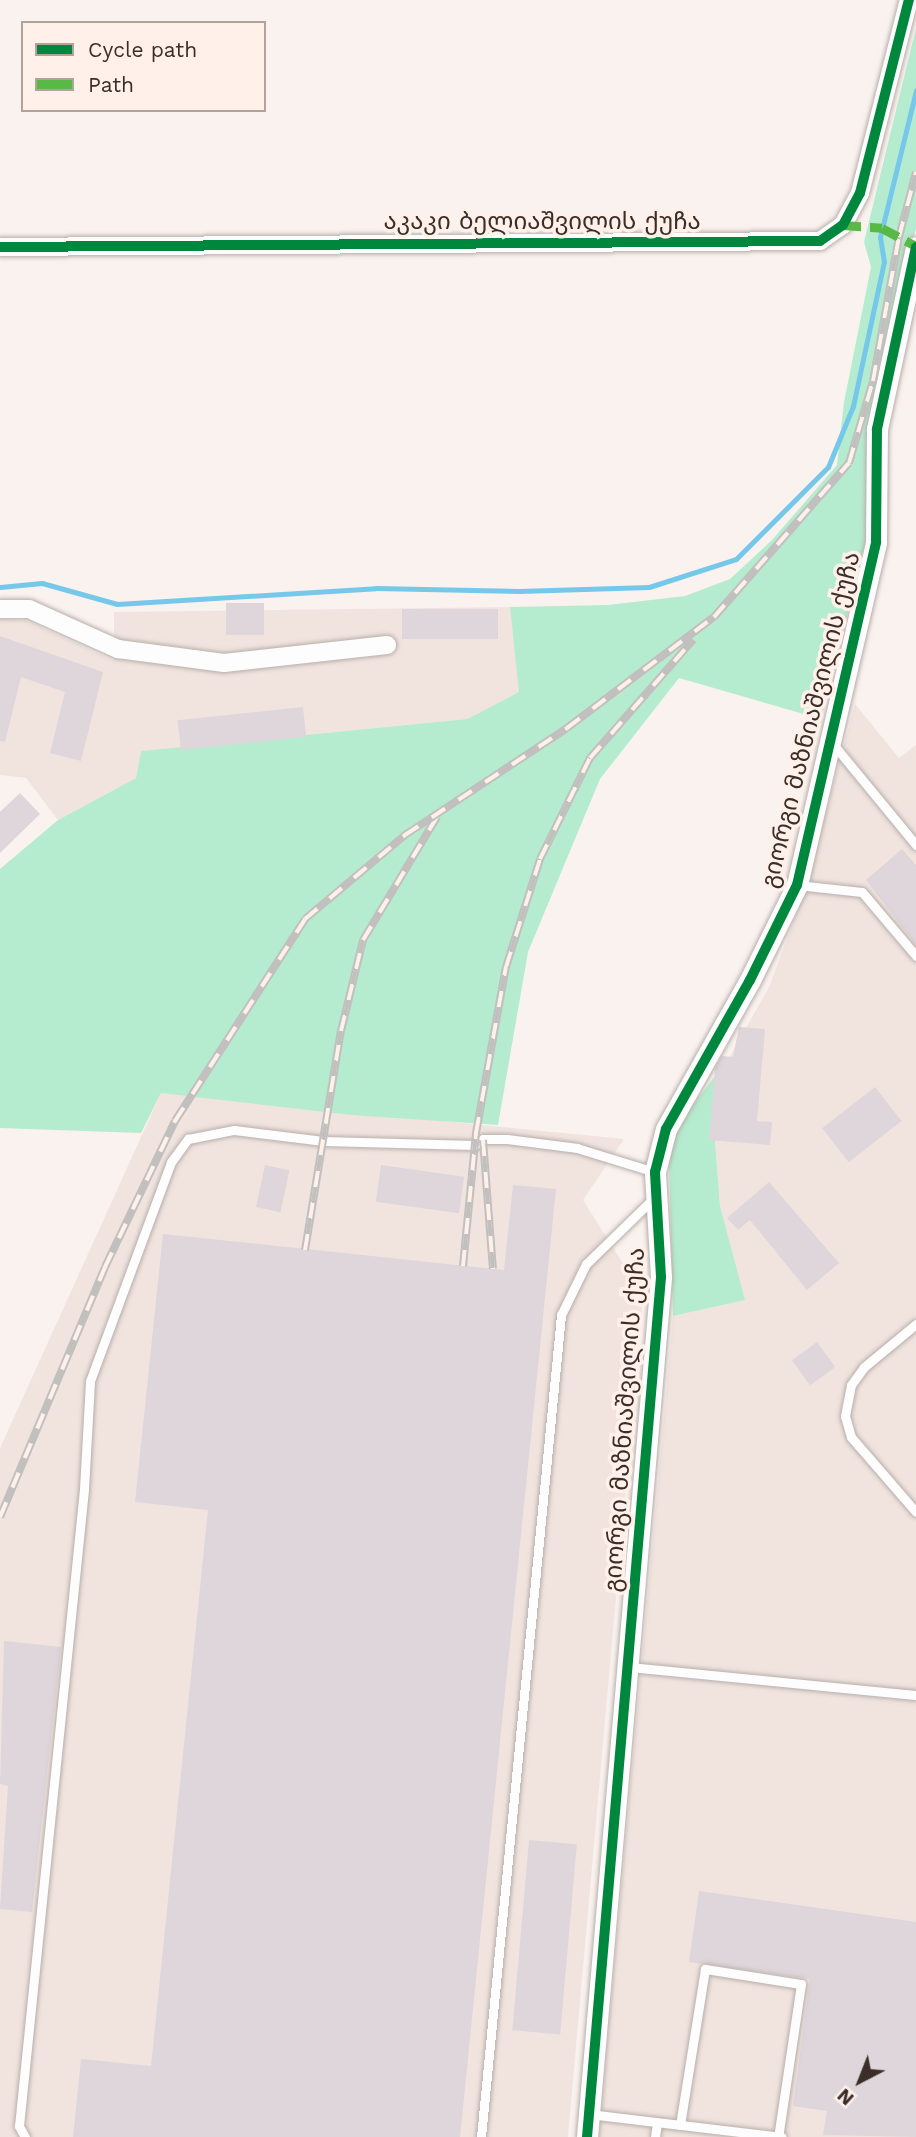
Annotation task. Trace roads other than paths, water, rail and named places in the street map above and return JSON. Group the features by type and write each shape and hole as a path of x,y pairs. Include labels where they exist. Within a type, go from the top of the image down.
{"street":[{"name":"აკაკი ბელიაშვილის ქუჩა","path":"0,247 820,241 843,225 860,193 909,0"},
{"name":"გიორგი მაზნიაშვილის ქუჩა","path":"587,2137 661,1277 655,1172 666,1129 750,980 797,885 876,542 877,429 916,247"},
{"path":"0,608 29,610 118,649 212,662 387,645"}],"lane":[{"path":"831,741 916,845"},
{"path":"797,885 862,892 916,956"},
{"path":"25,2137 19,2126 84,1489 90,1381 172,1162 188,1139 234,1130 323,1141 475,1144 482,1139 507,1139 577,1148 655,1172"},
{"path":"481,2137 561,1315 586,1264 656,1196"},
{"path":"916,1324 864,1367 851,1385 845,1416 851,1437 916,1512"},
{"path":"629,1667 916,1695"},
{"path":"589,2114 779,2137 801,1984 705,1969 680,2125"},
{"path":"655,2137 657,2122"}],"waterway":[{"path":"0,587 42,583 117,604 376,588 519,591 649,587 736,559 828,467 853,406 884,262 880,237 916,90"}],"railway":[{"path":"0,1517 105,1267 175,1121 305,919 405,835 567,728 714,617 849,463 873,381 899,237 916,172"},
{"path":"463,1266 476,1133 506,967 540,859 590,758 693,640"},
{"path":"305,1250 341,1031 363,940 437,817"},
{"path":"483,1140 493,1269"}]}
